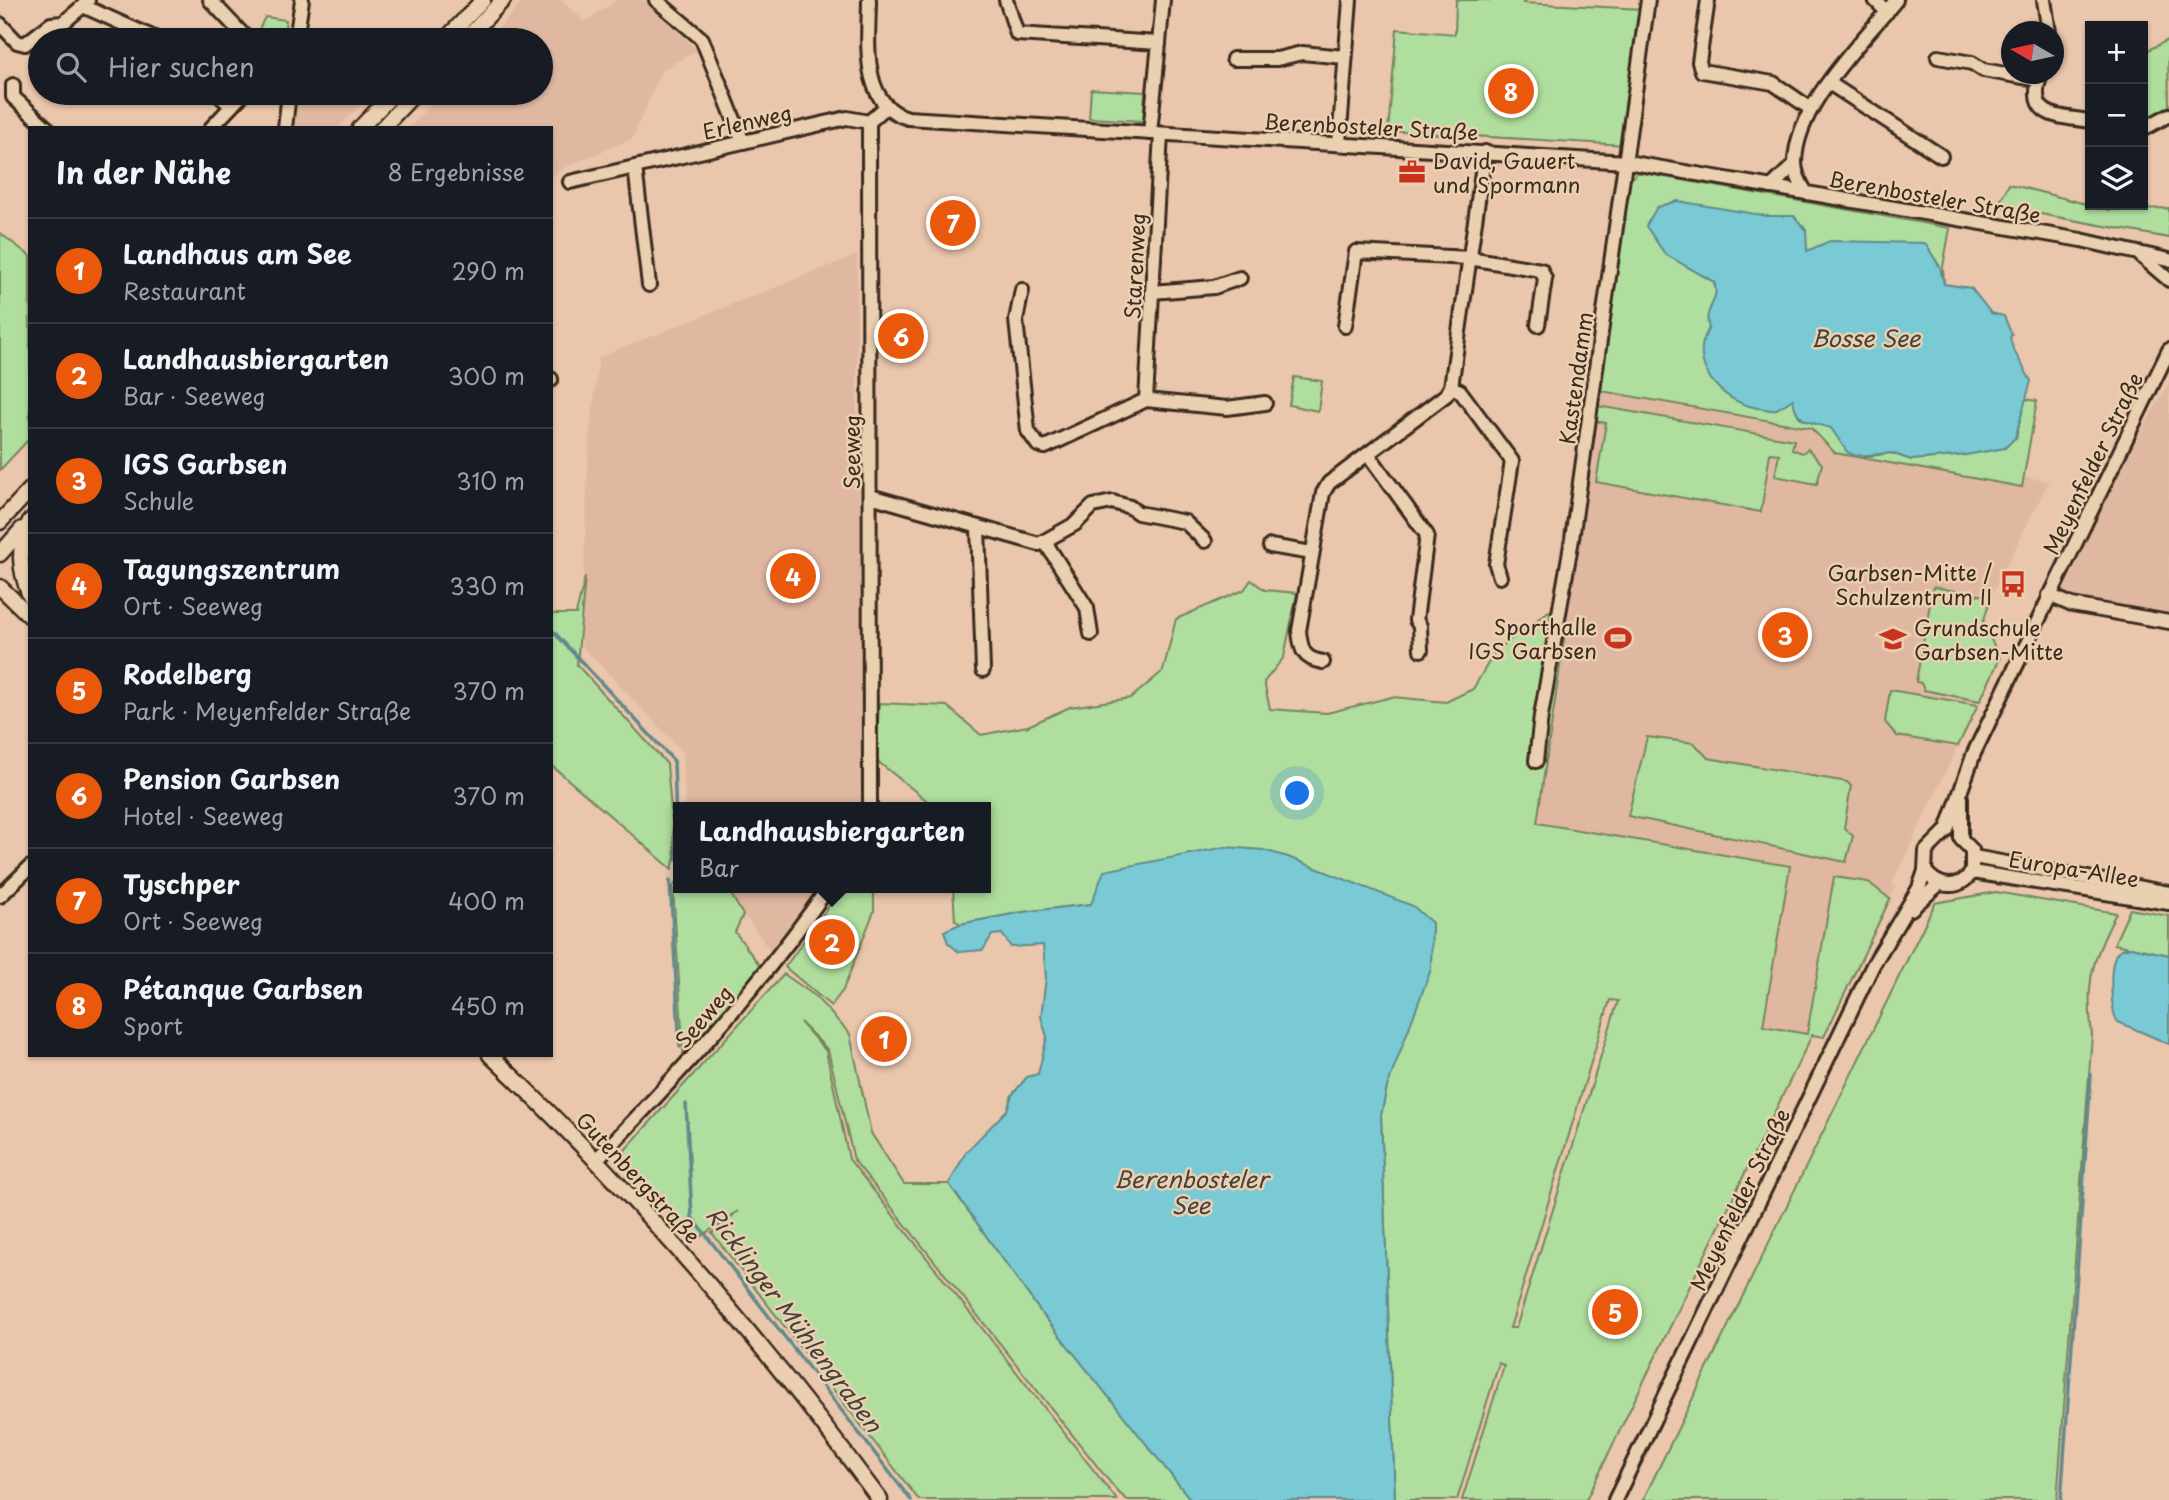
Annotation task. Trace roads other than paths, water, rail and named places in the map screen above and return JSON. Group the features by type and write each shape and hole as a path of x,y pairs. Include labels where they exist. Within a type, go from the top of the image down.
{"main road":[{"path":"456,28 483,0"},
{"path":"476,28 503,0"},
{"path":"362,126 382,105"},
{"path":"384,126 404,105"},
{"path":"0,522 6,511 28,492"},
{"path":"0,554 28,522"},
{"path":"26,606 20,549 28,526"},
{"path":"0,587 26,606"},
{"path":"0,606 26,606"},
{"name":"Gutenbergstraße","path":"492,1057 596,1160 704,1276 830,1431 880,1500"}],"street":[{"path":"210,0 237,28"},
{"path":"298,28 302,0"},
{"path":"656,0 702,39 743,142"},
{"path":"869,0 872,76 879,95 887,106 869,122"},
{"path":"1006,0 1017,34 1159,43"},
{"name":"Starenweg","path":"1146,400 1159,43 1163,0"},
{"path":"1339,143 1350,0"},
{"name":"Kastendamm","path":"1536,761 1541,716 1572,539 1648,0"},
{"path":"1708,0 1699,62 1702,71 1773,83 1811,109"},
{"path":"1875,0 1887,12"},
{"path":"1806,193 1795,164 1801,132 1811,109 1896,0"},
{"path":"2044,0 2047,21"},
{"path":"46,28 51,24 64,23 86,3 135,28"},
{"path":"0,24 17,42 25,44 28,42"},
{"path":"1233,59 1277,59 1302,53 1345,57"},
{"path":"1938,57 1972,63 1983,70 2001,72"},
{"path":"1829,83 1941,156"},
{"path":"2039,84 2036,98 2046,113 2085,120"},
{"path":"13,85 13,97 45,126"},
{"path":"285,126 288,105"},
{"path":"213,126 231,106"},
{"name":"Berenbosteler Straße","path":"887,106 908,118 1627,162 2069,237 2169,260"},
{"path":"2148,126 2169,116"},
{"name":"Erlenweg","path":"569,182 847,118 869,122"},
{"name":"Seeweg","path":"869,122 870,802"},
{"path":"1323,662 1310,660 1301,650 1299,631 1325,487 1446,395 1451,387 1485,152"},
{"path":"1771,187 1795,164"},
{"path":"635,167 649,285"},
{"path":"1345,326 1356,252 1469,258 1544,273 1538,325"},
{"path":"2138,253 2169,281"},
{"path":"1152,292 1214,287 1240,278"},
{"path":"1022,290 1016,320 1027,431 1032,441 1045,447 1146,400 1227,408 1265,403"},
{"name":"Meyenfelder Straße","path":"1615,1500 1872,965 1902,917 1925,871 1926,851 1942,837 1961,783 2169,351"},
{"path":"1451,387 1460,391 1511,461 1496,564 1500,577"},
{"path":"1368,454 1427,535 1416,620 1420,626 1421,650"},
{"path":"870,496 1030,543 1045,542 1075,524 1093,506 1112,502 1130,507 1138,513 1185,522 1205,541"},
{"path":"978,527 983,670"},
{"path":"1045,542 1087,608 1091,634"},
{"path":"1270,546 1312,552"},
{"path":"2049,596 2072,605 2169,622"},
{"name":"Meyenfelder Straße","path":"1961,783 1962,839"},
{"path":"1942,837 1962,839 1974,857 1972,872"},
{"name":"Europa-Allee","path":"1974,857 2169,892"},
{"path":"0,896 28,869"},
{"path":"1925,871 1939,884"},
{"name":"Meyenfelder Straße","path":"1902,917 1939,884 1955,885 1972,872"},
{"name":"Europa-Allee","path":"1972,872 2169,903"},
{"name":"Seeweg","path":"596,1160 696,1056 776,961 824,893"}],"water":[{"name":"Bosse See","path":"1677,201 1767,216 1794,216 1806,230 1807,251 1830,241 1925,243 1940,267 1944,284 1971,288 1991,313 2004,316 2012,335 2010,337 2013,349 2031,381 2015,438 2005,448 1966,455 1912,460 1891,453 1856,456 1847,452 1831,428 1811,423 1801,417 1793,399 1772,410 1744,404 1720,390 1711,380 1702,355 1703,342 1709,328 1708,315 1716,289 1714,282 1665,254 1646,226 1657,207"},
{"name":"Berenbosteler See","path":"1225,847 1263,850 1288,857 1413,906 1432,923 1431,969 1387,1087 1381,1115 1395,1500 1191,1500 1040,1311 949,1184 966,1152 1007,1110 1012,1095 1027,1077 1038,1074 1047,1037 1041,1017 1046,978 1043,945 1011,947 1002,934 992,935 983,950 959,952 948,943 944,931 960,924 1023,912 1091,904 1104,871"},
{"path":"2131,947 2169,955 2169,1044 2118,1022 2115,1017 2111,989 2112,968 2116,954"}],"waterway":[{"name":"Ricklinger Mühlengraben","path":"553,631 674,761 675,802"},
{"name":"Ricklinger Mühlengraben","path":"670,881 680,1047"},
{"path":"2061,1500 2091,1075"},
{"name":"Ricklinger Mühlengraben","path":"686,1104 692,1217 911,1500"}],"place":[{"name":"Pétanque Garbsen","path":"1511,91"},
{"name":"David, Gauert und Spormann","path":"1412,172"},
{"name":"Tyschper","path":"953,223"},
{"name":"Pension Garbsen","path":"901,336"},
{"name":"Tagungszentrum","path":"793,576"},
{"name":"Garbsen-Mitte / Schulzentrum II","path":"2013,584"},
{"name":"IGS Garbsen","path":"1785,635"},
{"name":"Sporthalle IGS Garbsen","path":"1618,638"},
{"name":"Grundschule Garbsen-Mitte","path":"1893,639"},
{"name":"Landhausbiergarten","path":"832,942"},
{"name":"Landhaus am See","path":"884,1039"},
{"name":"Rodelberg","path":"1615,1312"}]}
